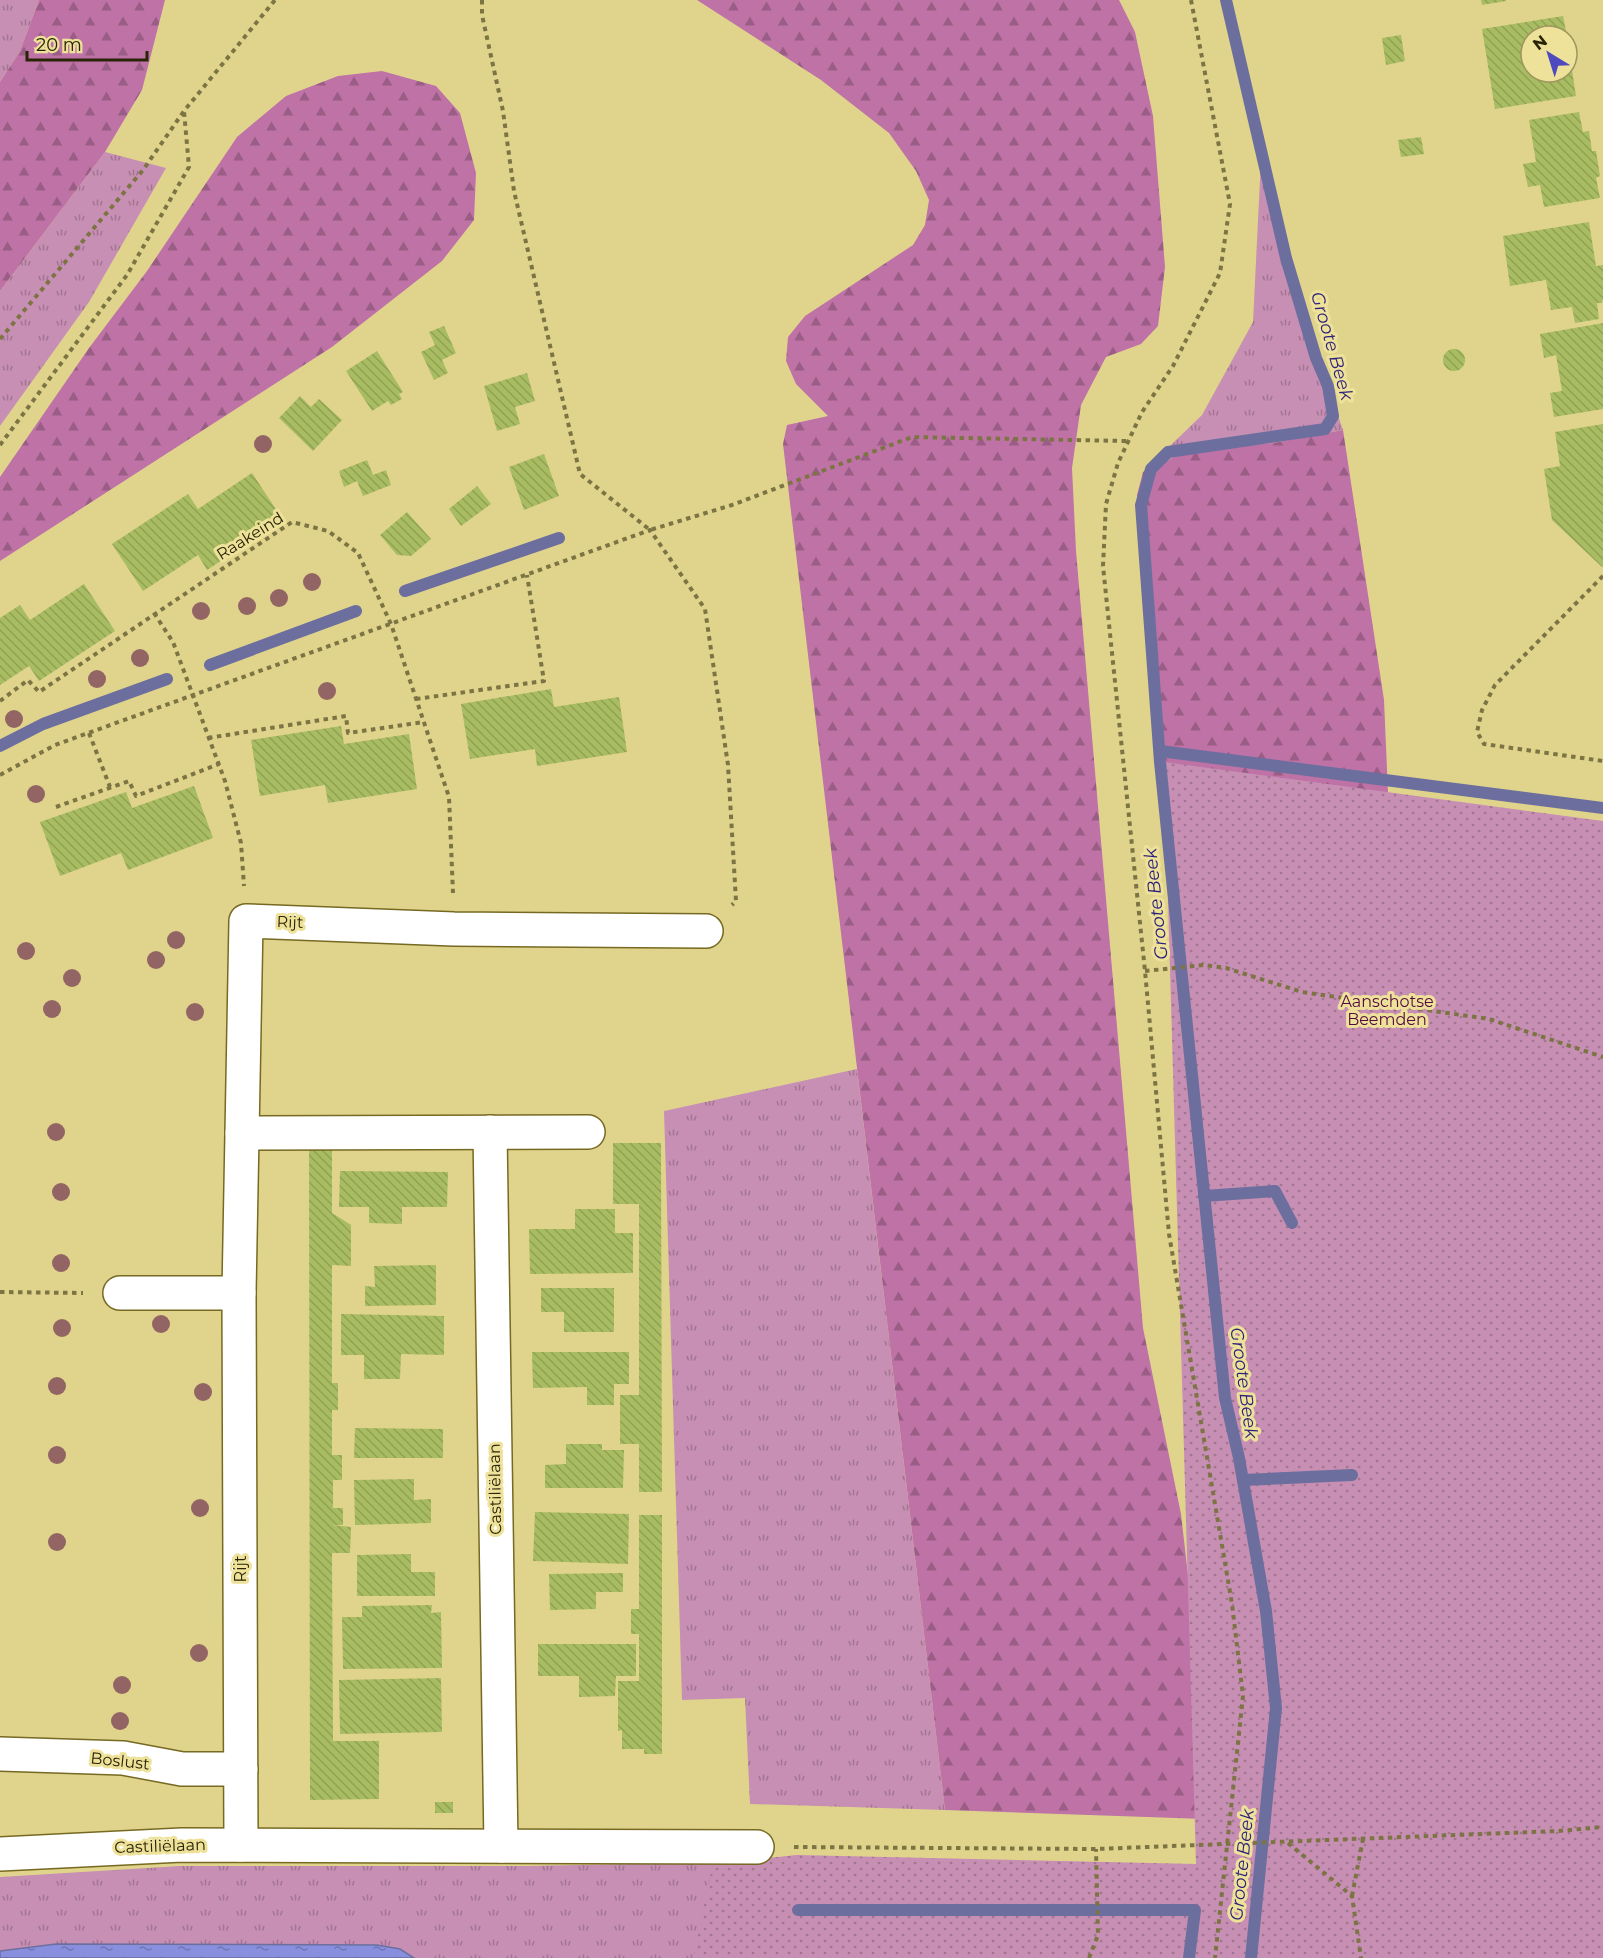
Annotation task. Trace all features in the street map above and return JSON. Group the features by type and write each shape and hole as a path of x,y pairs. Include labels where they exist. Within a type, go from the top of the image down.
{"street":[{"name":"Rijt","path":"241,1845 239,1293 246,921 454,928 706,931"},
{"name":"Castiliëlaan","path":"490,1132 501,1846"},
{"path":"242,1133 588,1132"},
{"path":"120,1293 239,1293"},
{"name":"Boslust","path":"0,1754 123,1758 182,1769 241,1769"},
{"name":"Castiliëlaan","path":"0,1854 182,1845 757,1846"}],"path":[{"path":"0,339 143,171 184,111 275,0"},
{"path":"482,0 482,15 502,111 514,190 580,474 650,530 705,609 728,765 736,901 706,931"},
{"path":"1191,0 1230,204 1220,273 1173,366 1142,412 1118,463 1106,504 1103,566 1145,971 1169,1234 1232,1604 1243,1696 1215,1958"},
{"path":"0,445 127,274 189,167 184,111"},
{"path":"0,775 55,745 650,530 732,505 912,437 1128,441"},
{"name":"Raakeind","path":"0,701 28,680 39,692 292,522 328,531 358,553 391,624 449,797 454,928"},
{"path":"416,699 544,681 527,575"},
{"path":"1603,576 1495,685 1482,710 1477,732 1484,744 1603,761"},
{"path":"154,613 173,642 219,764 241,843 246,921"},
{"path":"208,738 345,716 348,733 424,722"},
{"path":"89,733 110,787"},
{"path":"56,807 129,781 136,796 219,764"},
{"path":"1145,971 1200,966 1226,968 1302,992 1489,1019 1603,1057"},
{"path":"0,1292 120,1293"},
{"path":"757,1846 1096,1849 1276,1843 1603,1827"},
{"path":"1361,1958 1352,1896 1363,1839"},
{"path":"1287,1842 1352,1896"},
{"path":"1089,1958 1098,1935 1096,1849"}],"green space":[{"path":"0,0 39,0 20,51 0,82"},
{"path":"39,0 165,0 142,90 105,152 0,291 0,82 20,51"},
{"path":"697,0 1119,0 1135,32 1153,116 1165,267 1158,326 1141,344 1106,357 1081,405 1072,468 1076,551 1143,1328 1181,1514 1208,1750 1205,1819 945,1810 783,444 787,425 828,416 796,384 786,361 788,337 805,316 913,245 925,225 929,200 916,171 889,133 821,80"},
{"path":"382,71 436,86 460,113 476,173 474,220 442,261 332,347 0,561 0,477 89,348 147,271 237,137 286,96 338,76"},
{"path":"1262,139 1292,283 1343,430 1273,443 1191,449 1143,472 1202,415 1253,322"},
{"path":"105,152 166,168 89,302 0,426 0,291"},
{"path":"1343,430 1384,700 1388,792 1221,1313 1137,495 1143,472 1191,449 1273,443"},
{"name":"Aanschotse Beemden","path":"1164,762 1603,821 1603,1958 693,1958 713,1863 798,1855 1196,1864"},
{"path":"857,1069 945,1810 750,1804 745,1698 682,1700 664,1111"},
{"path":"798,1855 1185,1958 414,1958 400,1949 377,1945 56,1944 0,1951 0,1877 180,1866 525,1866 740,1862"}],"water":[{"path":"56,1944 377,1945 400,1949 414,1958 0,1958 0,1951"}],"building":[{"path":"1481,0 1506,0 1506,1 1482,5"},
{"path":"1563,16 1565,24 1519,24 1519,84 1574,84 1576,96 1495,109 1482,29"},
{"path":"1401,35 1405,61 1386,65 1382,38"},
{"path":"1579,112 1583,132 1589,131 1592,151 1596,151 1600,176 1596,178 1600,198 1544,207 1540,185 1528,187 1523,164 1536,162 1529,120"},
{"path":"1421,137 1424,154 1401,157 1398,140"},
{"path":"1589,222 1596,266 1603,265 1603,298 1602,303 1597,303 1599,319 1575,323 1572,307 1551,310 1546,280 1510,286 1503,236"},
{"path":"1603,323 1603,409 1554,417 1550,393 1562,391 1556,355 1544,358 1540,334"},
{"path":"444,326 456,353 442,360 448,373 434,380 421,352 435,345 429,332"},
{"path":"1450,349 1458,349 1465,356 1465,364 1458,371 1450,371 1443,364 1443,356"},
{"path":"377,351 403,392 399,394 402,399 391,405 388,401 372,411 346,371"},
{"path":"527,373 535,401 515,407 520,424 497,431 484,386"},
{"path":"300,396 311,407 319,399 342,420 313,451 279,418"},
{"path":"1603,424 1602,567 1552,520 1544,469 1560,466 1555,432"},
{"path":"544,454 559,496 524,510 509,467"},
{"path":"367,460 373,475 386,470 391,485 363,496 357,481 344,487 339,471"},
{"path":"252,473 283,520 207,570 198,555 143,591 112,544 188,494 198,509"},
{"path":"477,486 491,504 461,526 449,509"},
{"path":"407,512 431,539 411,556 397,555 380,535"},
{"path":"84,584 115,631 39,681 29,666 0,685 0,618 20,605 30,620"},
{"path":"551,689 554,707 619,697 627,752 537,766 535,749 470,759 461,704"},
{"path":"341,726 344,744 409,734 417,789 328,803 325,785 260,796 251,740"},
{"path":"194,786 213,838 128,870 121,853 60,876 40,822 126,792 132,808"},
{"path":"309,1139 332,1139 332,1213 351,1225 351,1266 332,1265 332,1383 338,1383 338,1410 332,1410 332,1455 342,1455 342,1480 333,1480 333,1508 343,1508 343,1525 332,1525 351,1527 350,1553 332,1553 333,1741 379,1741 379,1799 310,1800"},
{"path":"613,1143 661,1143 662,1492 639,1492 639,1444 620,1444 620,1395 639,1395 639,1204 613,1204"},
{"path":"340,1171 448,1172 447,1207 402,1207 402,1224 369,1223 369,1207 339,1207"},
{"path":"575,1209 615,1209 615,1233 633,1233 633,1273 530,1274 529,1229 575,1229"},
{"path":"436,1265 436,1305 365,1306 365,1286 375,1287 374,1266"},
{"path":"541,1288 614,1288 614,1332 564,1332 564,1312 541,1312"},
{"path":"341,1314 444,1316 444,1355 401,1354 400,1379 364,1379 364,1355 341,1355"},
{"path":"532,1352 629,1352 629,1384 614,1384 614,1405 587,1405 587,1387 533,1388"},
{"path":"355,1428 443,1429 443,1458 354,1458"},
{"path":"566,1444 602,1444 602,1450 624,1450 623,1488 545,1488 545,1465 566,1464"},
{"path":"414,1479 414,1500 431,1499 431,1523 355,1525 354,1480"},
{"path":"535,1512 629,1514 628,1564 533,1561"},
{"path":"639,1515 662,1515 662,1754 644,1754 644,1749 622,1749 622,1730 618,1731 618,1681 639,1681 639,1634 631,1634 631,1609 639,1609"},
{"path":"411,1554 411,1572 435,1572 435,1596 357,1596 357,1555"},
{"path":"623,1573 623,1592 596,1592 596,1609 550,1610 549,1574"},
{"path":"432,1605 431,1613 441,1612 442,1668 343,1669 342,1617 362,1617 362,1606"},
{"path":"538,1644 636,1644 636,1676 616,1676 615,1696 579,1697 579,1676 538,1676"},
{"path":"441,1678 442,1732 340,1734 339,1680"},
{"path":"435,1802 453,1802 453,1813 435,1813"}],"waterway":[{"name":"Groote Beek","path":"1226,0 1286,258 1316,358 1328,386 1333,416 1325,429 1168,452 1151,469 1141,505 1160,762 1225,1398 1239,1458 1266,1611 1276,1708 1251,1958"},
{"path":"405,591 559,538"},
{"path":"210,665 356,611"},
{"path":"0,746 43,724 167,679"},
{"path":"1160,751 1603,808"},
{"path":"1204,1196 1275,1191 1292,1223"},
{"path":"1243,1480 1352,1475"},
{"path":"798,1910 1195,1910 1189,1958"}]}
